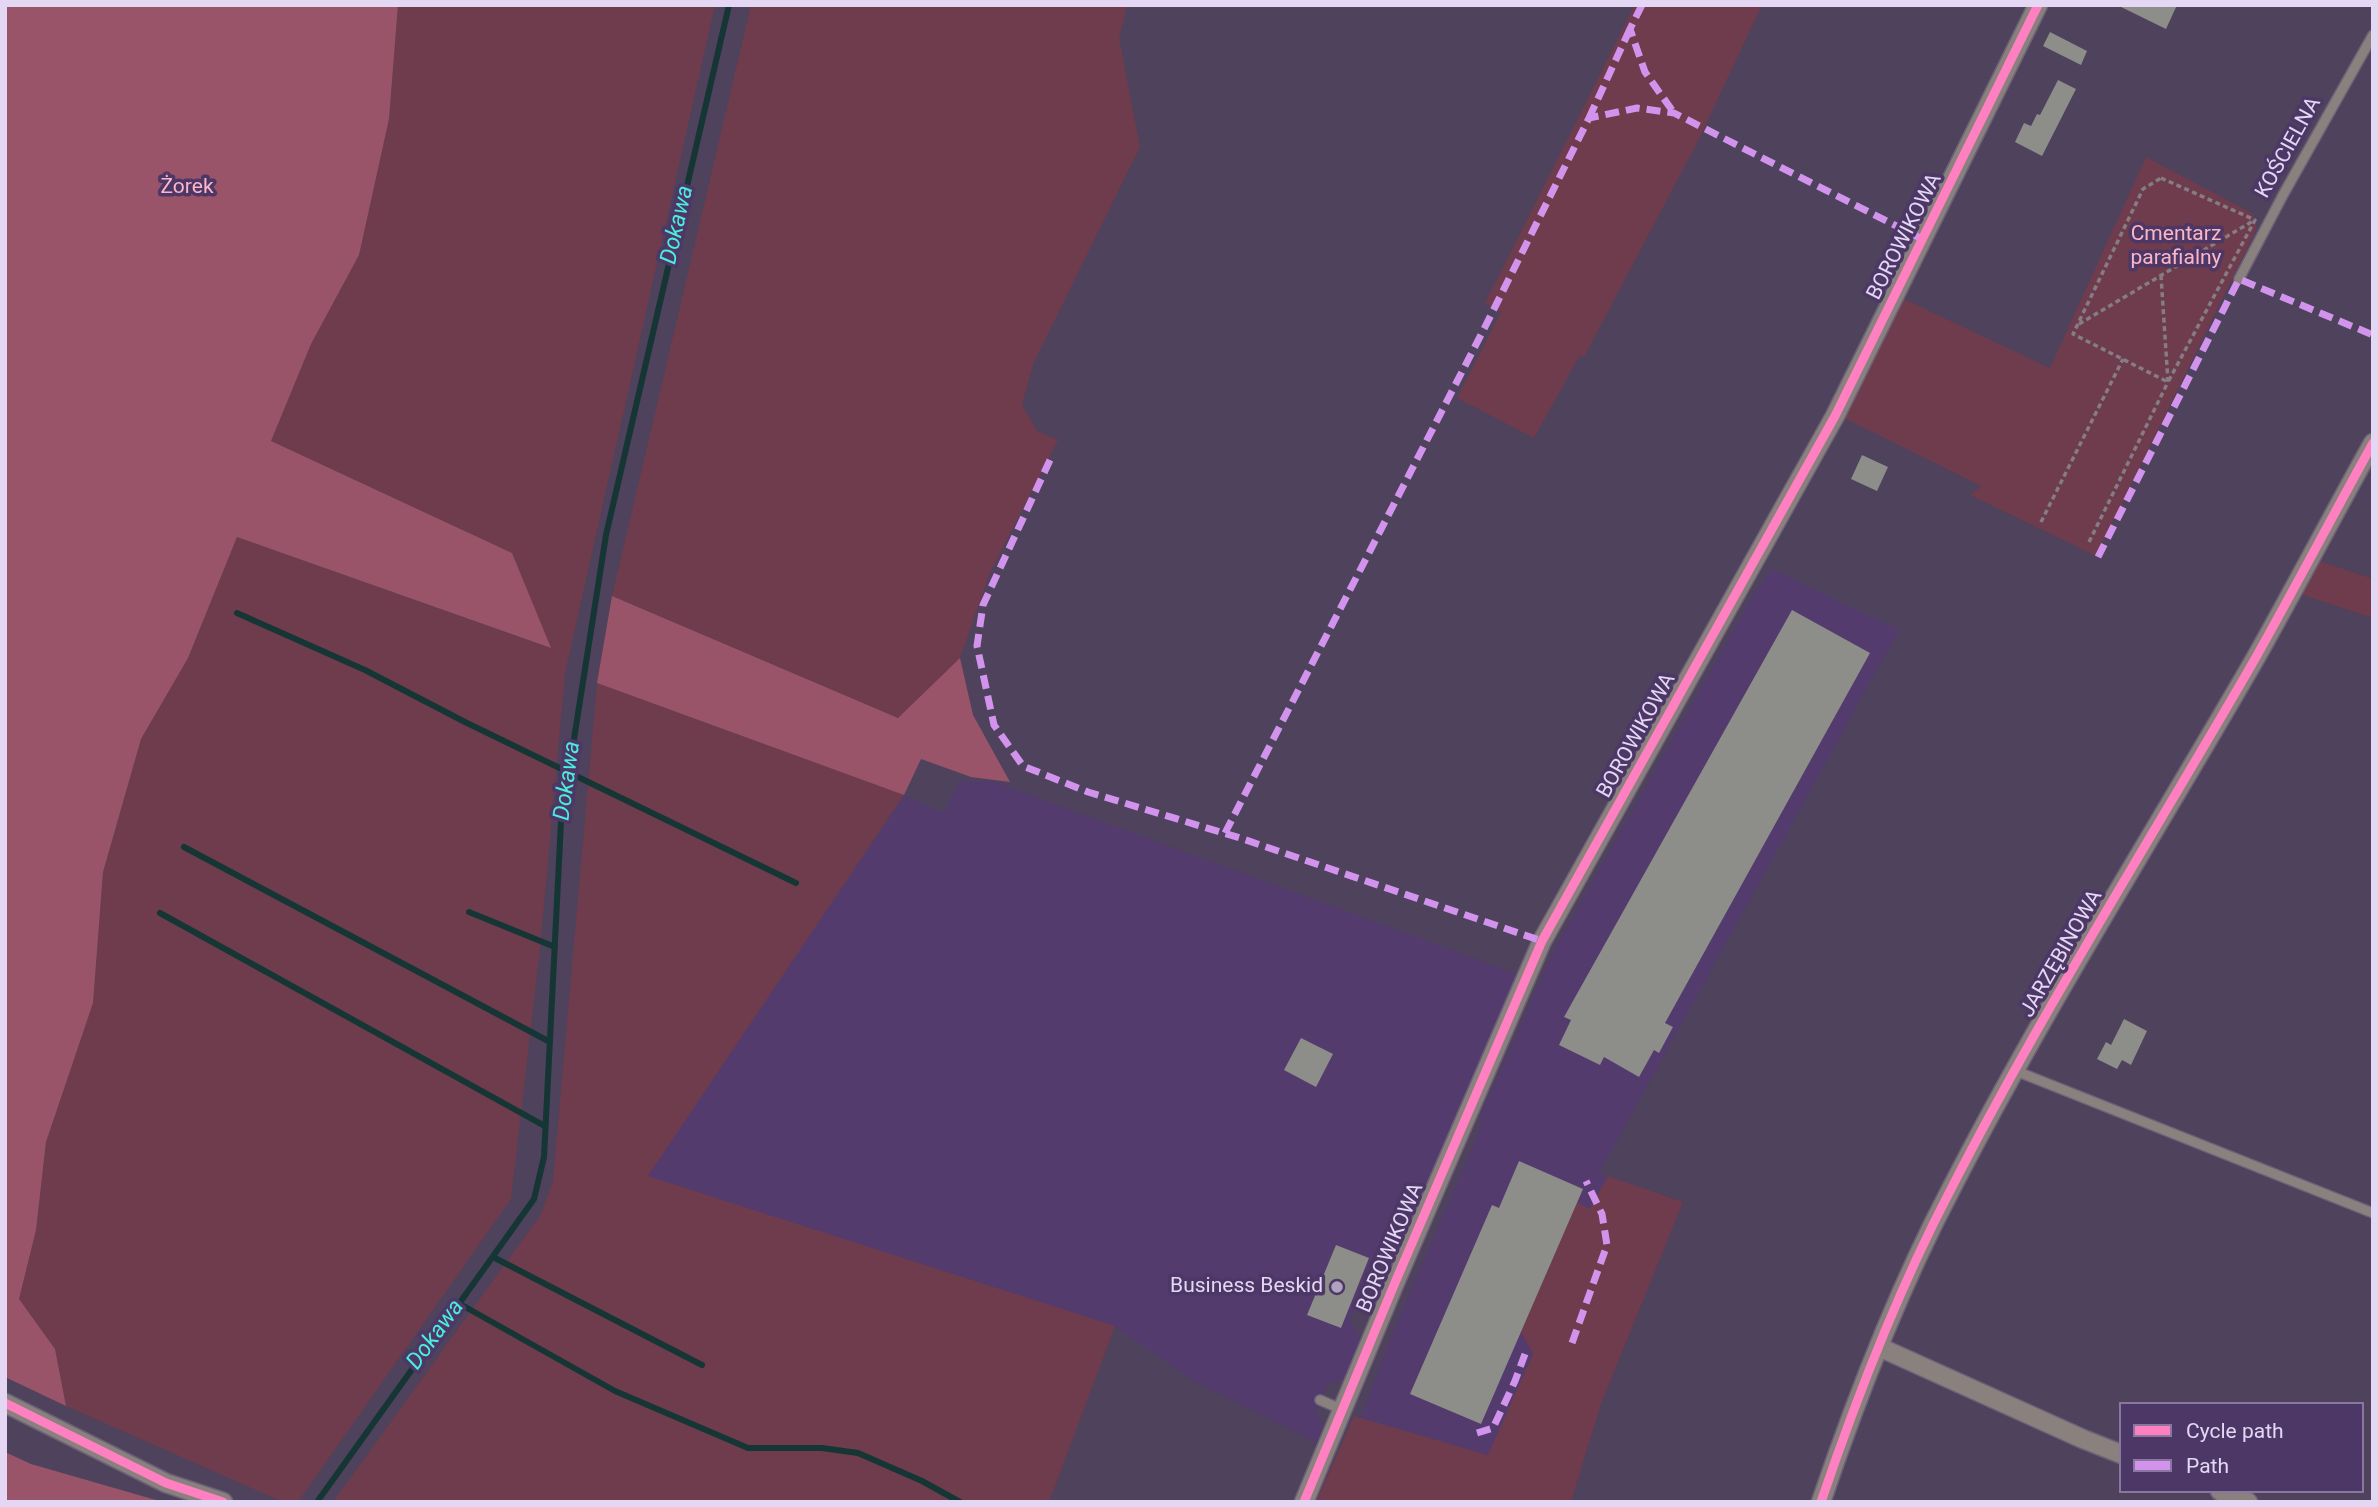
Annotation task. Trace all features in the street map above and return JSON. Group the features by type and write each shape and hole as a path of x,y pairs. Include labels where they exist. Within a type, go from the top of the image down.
{"street":[{"name":"BOROWIKOWA","path":"1304,1502 1542,941 1835,416 2038,5"},
{"name":"JARZĘBINOWA","path":"1821,1502 1880,1347 1949,1192 2015,1071 2256,657 2373,443"},
{"path":"1880,1347 2119,1453"},
{"path":"5,1403 166,1483 223,1502"},
{"path":"2225,1493 2248,1502"}],"lane":[{"name":"KOŚCIELNA","path":"2239,279 2279,194 2373,34"},
{"path":"2015,1071 2373,1213"},
{"path":"1320,1400 1343,1410"}],"path":[{"path":"2168,382 2073,334 2143,189 2161,178 2255,220"},
{"path":"2077,325 2255,220"},
{"path":"2089,542 2168,382 2255,220"},
{"path":"2161,276 2168,382"},
{"path":"2041,522 2123,359"}],"shaded area":[{"path":"1772,569 1899,630 1599,1173 1683,1202 1601,1404 1571,1502 1316,1502 1354,1416 1361,1416 1393,1332 1480,1129 1482,1112 1554,950 1755,592"},
{"path":"959,781 992,781 1517,974 1413,1223 1383,1237 1350,1321 1362,1340 1346,1377 1327,1386 1315,1413 1323,1423 1318,1443 1192,1380 1115,1326 1026,1315 647,1176 904,795 944,813"}],"green space":[{"name":"Żorek","path":"5,5 398,5 389,119 359,255 311,344 271,441 512,553 551,648 237,537 188,658 141,739 103,872 93,1003 46,1142 36,1230 19,1299 55,1349 66,1406 5,1377"},
{"path":"398,5 715,5 565,673 540,949 511,1199 298,1502 283,1502 66,1406 55,1349 19,1299 36,1230 46,1142 93,1003 103,872 141,739 188,658 237,537 550,648 512,553 271,441 311,344 359,255 389,119"},
{"path":"751,5 1127,5 1119,38 1140,147 1034,362 1022,404 1037,431 1058,440 990,573 960,658 898,718 612,596"},
{"path":"1635,5 1762,5 1699,139 1584,357 1580,355 1534,438 1457,398 1501,312 1485,303"},
{"name":"Cmentarz parafialny","path":"2146,157 2252,213 2257,228 2096,556 1970,495 1981,486 1844,418 1904,299 2050,368"},
{"path":"2317,560 2373,579 2373,618 2297,593"},
{"path":"612,596 898,718 960,658 973,715 1010,782 971,777 921,759 904,795 597,683"},
{"path":"597,683 904,795 648,1176 1115,1326 1049,1502 333,1502 541,1214 553,1181"},
{"path":"1608,1176 1683,1202 1601,1404 1571,1502 1316,1502 1354,1416 1488,1455 1533,1354 1521,1332 1577,1202 1590,1209"},
{"path":"5,1452 31,1464 163,1502 5,1502"}],"building":[{"path":"2117,5 2177,5 2166,29"},
{"path":"2050,32 2087,51 2081,65 2043,46"},
{"path":"2058,80 2076,89 2042,156 2015,142 2024,123 2031,126 2037,114 2040,115"},
{"path":"1862,455 1888,467 1877,491 1851,479"},
{"path":"1792,610 1870,653 1665,1023 1673,1027 1659,1053 1654,1050 1639,1077 1604,1057 1600,1065 1559,1045 1571,1020 1564,1017"},
{"path":"2124,1019 2147,1031 2131,1065 2122,1060 2117,1069 2097,1059 2106,1042 2111,1045"},
{"path":"1301,1038 1333,1054 1316,1087 1284,1070"},
{"path":"1519,1161 1583,1189 1481,1424 1410,1394 1492,1205 1499,1208"},
{"path":"1336,1245 1369,1258 1341,1328 1307,1315"}],"waterway":[{"name":"Dokawa","path":"317,1502 534,1199 544,1157 561,822 606,535 729,5"},
{"path":"237,613 365,670 465,722 796,883"},
{"path":"184,847 550,1042"},
{"path":"469,912 555,947"},
{"path":"160,913 545,1126"},
{"path":"493,1257 702,1365"},
{"path":"460,1304 615,1391 748,1448 822,1448 858,1453 922,1481 960,1502"}],"marked path":[{"path":"1642,5 1630,29 1645,72 1674,113"},
{"path":"1589,118 1630,29"},
{"path":"1225,833 1485,327 1589,118 1637,108 1674,113 1924,240"},
{"path":"2098,557 2239,279 2373,335"},
{"path":"1050,460 983,605 977,646 994,725 1023,766 1088,792 1240,838 1542,941"},
{"path":"1572,1343 1607,1245 1602,1214 1586,1181"},
{"path":"1477,1433 1493,1428 1525,1354"}],"cycle path":[{"path":"1304,1502 1542,941 1835,416 2038,5"},
{"path":"1821,1502 1880,1344 1913,1266 1950,1191 2060,989 2255,659 2373,443"},
{"path":"5,1403 166,1483 223,1502"}],"place":[{"name":"Business Beskid","path":"1337,1287"}]}
